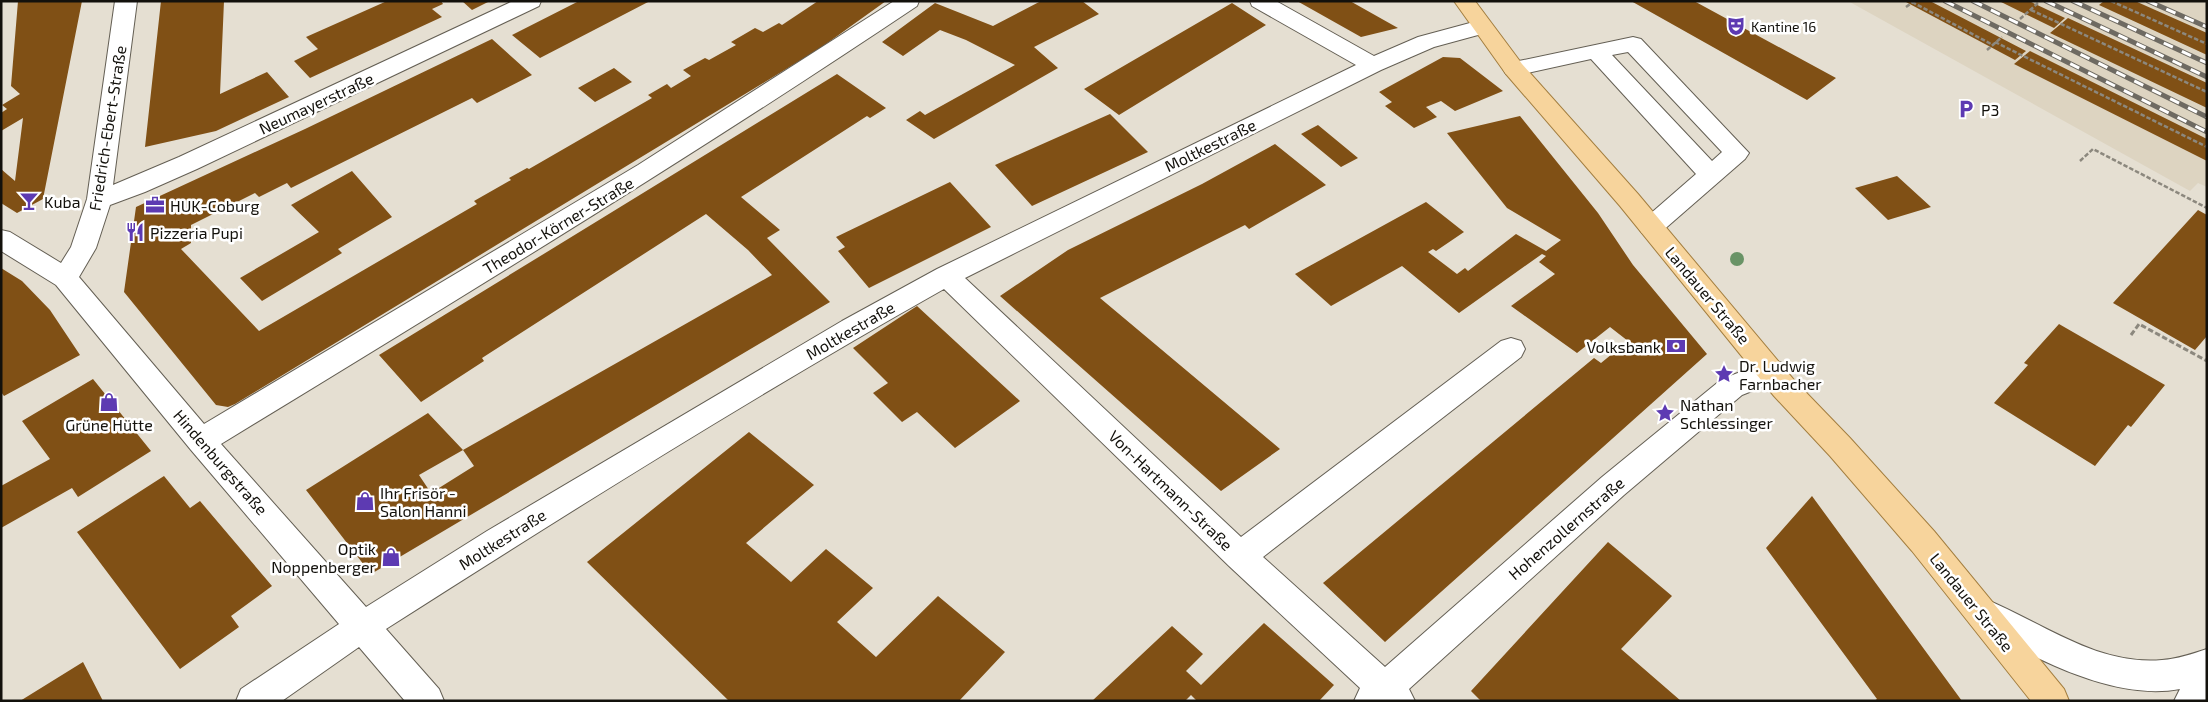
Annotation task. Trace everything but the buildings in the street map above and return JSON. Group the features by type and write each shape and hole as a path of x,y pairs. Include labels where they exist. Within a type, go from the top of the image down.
{"main road":[{"name":"Landauer Straße","path":"1464,1 1481,27 1514,69 1651,227 1723,316 1772,371 1784,388 1840,447 1923,541 2052,701"}],"street":[{"name":"Friedrich-Ebert-Straße","path":"65,278 83,248 99,199 126,1"},
{"name":"Neumayerstraße","path":"99,199 188,163 531,1"},
{"name":"Theodor-Körner-Straße","path":"201,440 698,140 789,83 909,1"},
{"path":"1260,1 1373,65"},
{"name":"Moltkestraße","path":"253,701 364,626 735,397 946,276 1373,65 1426,42 1481,27"},
{"path":"1514,69 1633,44 1737,153 1651,227"},
{"path":"1596,51 1712,175"},
{"name":"Hindenburgstraße","path":"1,239 65,278 201,440 427,701"},
{"name":"Von-Hartmann-Straße","path":"946,276 1384,696"},
{"path":"1240,556 1511,349"},
{"name":"Hohenzollernstraße","path":"1384,696 1613,486 1732,387 1772,371"},
{"path":"1979,611 2059,651 2096,666 2122,673 2157,676 2176,674 2207,665"},
{"path":"2191,701 2207,676"}],"path":[{"path":"2111,1 2207,44"},
{"path":"1906,7 1913,2 2207,147"},
{"path":"2020,19 2038,3"},
{"path":"2031,10 2207,92"},
{"path":"1987,50 2002,38"},
{"path":"2080,161 2093,149 2207,208"},
{"path":"2131,335 2139,324 2207,361"}],"shaded area":[{"path":"1848,1 2207,1 2207,187 2198,183 2190,191"}],"railway":[{"path":"1945,1 2207,132"},
{"path":"1973,1 2207,117"},
{"path":"2046,1 2207,77"},
{"path":"2073,1 2207,63"},
{"path":"2148,1 2207,27"}],"place":[{"name":"Kantine 16","path":"1736,26"},
{"name":"P3","path":"1966,109"},
{"name":"Kuba","path":"29,201"},
{"name":"HUK-Coburg","path":"155,205"},
{"name":"Pizzeria Pupi","path":"135,232"},
{"name":"Volksbank","path":"1676,346"},
{"name":"Dr. Ludwig Farnbacher","path":"1724,374"},
{"name":"Grüne Hütte","path":"109,402"},
{"name":"Nathan Schlessinger","path":"1665,413"},
{"name":"Ihr Frisör - Salon Hanni","path":"365,501"},
{"name":"Optik Noppenberger","path":"391,557"}]}
